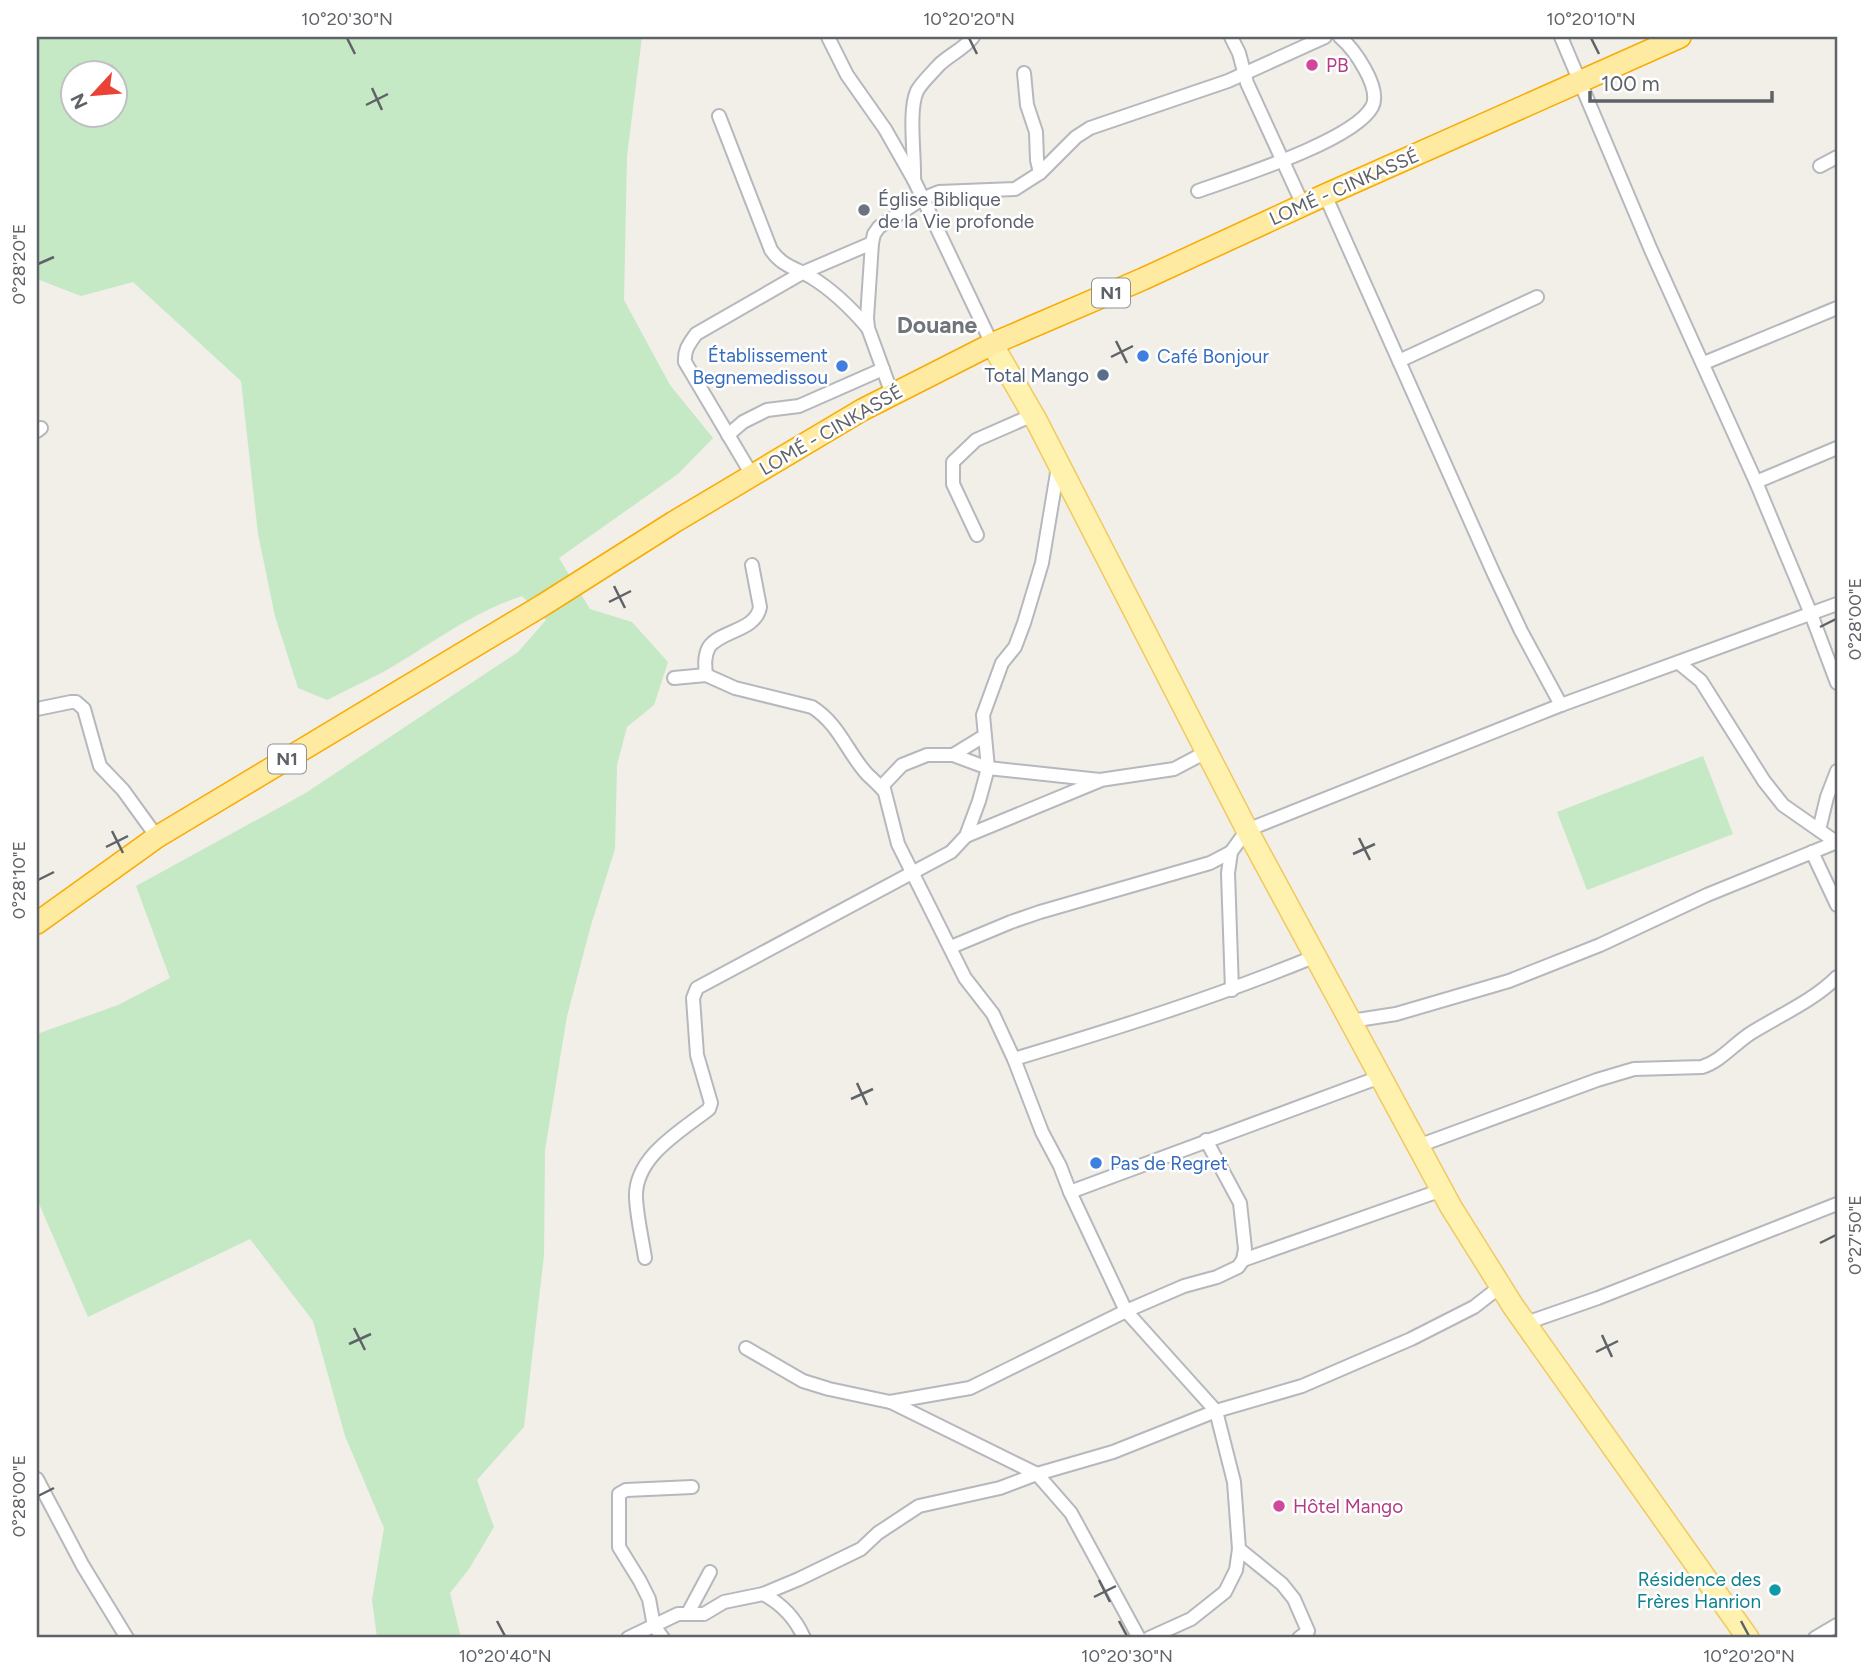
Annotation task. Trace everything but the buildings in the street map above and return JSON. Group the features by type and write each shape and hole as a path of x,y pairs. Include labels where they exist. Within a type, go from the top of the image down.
{"highway":[{"name":"LOMÉ - CINKASSÉ","path":"39,919 157,837 543,605 836,424 992,344 1143,279 1680,37"}],"main road":[{"path":"992,344 1059,463 1247,830 1442,1190 1525,1323 1748,1638"}],"street":[{"path":"828,37 847,75 885,129 914,180 992,344"},
{"path":"914,180 912,118 918,89 948,56 967,45 972,37"},
{"path":"1231,37 1303,205"},
{"path":"868,328 874,234 880,227 922,199 939,192 1015,189 1040,173 1076,137 1090,128 1245,74 1325,37"},
{"path":"1198,191 1283,161 1362,121 1373,104 1373,90 1353,49 1340,37"},
{"path":"1561,37 1651,250 1756,482 1837,683"},
{"path":"1024,73 1027,105 1036,132 1040,173"},
{"path":"719,116 771,250 779,261 847,303 868,328 892,394"},
{"path":"1820,166 1837,157"},
{"path":"1325,195 1521,631 1561,705"},
{"path":"752,475 685,362 684,354 696,334 802,273 872,243"},
{"path":"1399,361 1537,298"},
{"path":"1704,363 1837,308"},
{"path":"728,435 743,422 767,410 799,406 883,369"},
{"path":"977,535 953,484 953,462 976,440 1033,415"},
{"path":"1756,482 1837,448"},
{"path":"645,1258 636,1196 641,1170 670,1139 709,1109 711,1103 697,1055 693,998 697,988 951,852 966,836 988,768 984,715 1002,663 1015,647 1021,633 1042,563 1059,463"},
{"path":"706,675 705,658 710,646 759,614 752,565"},
{"path":"951,947 1010,922 1210,863 1231,852 1247,830 1561,705 1837,604"},
{"path":"1679,663 1700,681 1764,781 1783,805 1837,842"},
{"path":"674,678 706,675 735,688 822,713 842,735 865,772 883,790 898,844 911,873 965,978 993,1014 1014,1059 1034,1114 1126,1311 1216,1411 1234,1482 1239,1549 1231,1583 1225,1592 1191,1619 1149,1638"},
{"path":"37,709 71,702 76,702 84,709 100,766 123,790 157,837"},
{"path":"953,755 984,736"},
{"path":"966,836 1100,780 1174,768 1208,751"},
{"path":"883,790 886,780 902,765 927,755 953,755 988,768 1100,780"},
{"path":"1819,830 1837,771"},
{"path":"1351,1021 1396,1014 1509,981 1600,945 1707,895 1837,842"},
{"path":"1231,852 1228,907 1232,990"},
{"path":"1812,852 1837,905"},
{"path":"1014,1059 1093,1037 1232,990 1316,956"},
{"path":"1418,1146 1634,1069 1702,1067 1711,1064 1749,1034 1824,989 1837,977"},
{"path":"1070,1192 1380,1077"},
{"path":"890,1402 971,1388 1126,1311 1238,1267 1245,1250 1240,1203 1206,1140"},
{"path":"1243,1260 1442,1190"},
{"path":"1525,1323 1837,1204"},
{"path":"628,1638 678,1614 704,1614 724,1602 763,1594 799,1579 861,1549 878,1533 919,1506 1000,1488 1037,1474 1114,1452 1216,1411 1302,1386 1410,1339 1474,1307 1501,1286"},
{"path":"746,1348 803,1381 890,1402 1037,1474 1071,1513 1139,1638"},
{"path":"37,1479 83,1566 127,1638"},
{"path":"663,1638 654,1626 645,1590 619,1548 619,1494 626,1490 692,1487"},
{"path":"1239,1549 1282,1584 1294,1600 1308,1631 1299,1638"},
{"path":"688,1613 710,1572"},
{"path":"763,1594 777,1600 798,1624 804,1638"},
{"path":"113,1638 120,1624"},
{"path":"1815,1638 1837,1625"}],"green space":[{"path":"37,37 642,37 627,156 624,300 670,385 713,438 678,474 559,558 590,609 632,622 668,662 654,705 627,727 617,765 615,849 567,1016 545,1150 544,1255 524,1427 477,1480 494,1527 469,1569 450,1593 461,1638 377,1638 372,1600 384,1528 345,1436 313,1321 250,1239 88,1317 37,1199 37,1034 118,1005 170,978 136,886 304,794 518,652 546,620 522,596 468,620 385,671 327,700 298,688 275,616 258,534 241,381 133,282 81,296 37,279"},
{"path":"1703,756 1733,834 1587,890 1557,812"}],"place":[{"name":"PB","path":"1312,65"},
{"name":"Église Biblique de la Vie profonde","path":"864,210"},
{"name":"Café Bonjour","path":"1143,356"},
{"name":"Établissement Begnemedissou","path":"842,366"},
{"name":"Total Mango","path":"1103,375"},
{"name":"Pas de Regret","path":"1096,1163"},
{"name":"Hôtel Mango","path":"1279,1506"},
{"name":"Résidence des Frères Hanrion","path":"1775,1590"}],"district":[{"name":"Douane","path":"937,325"}]}
